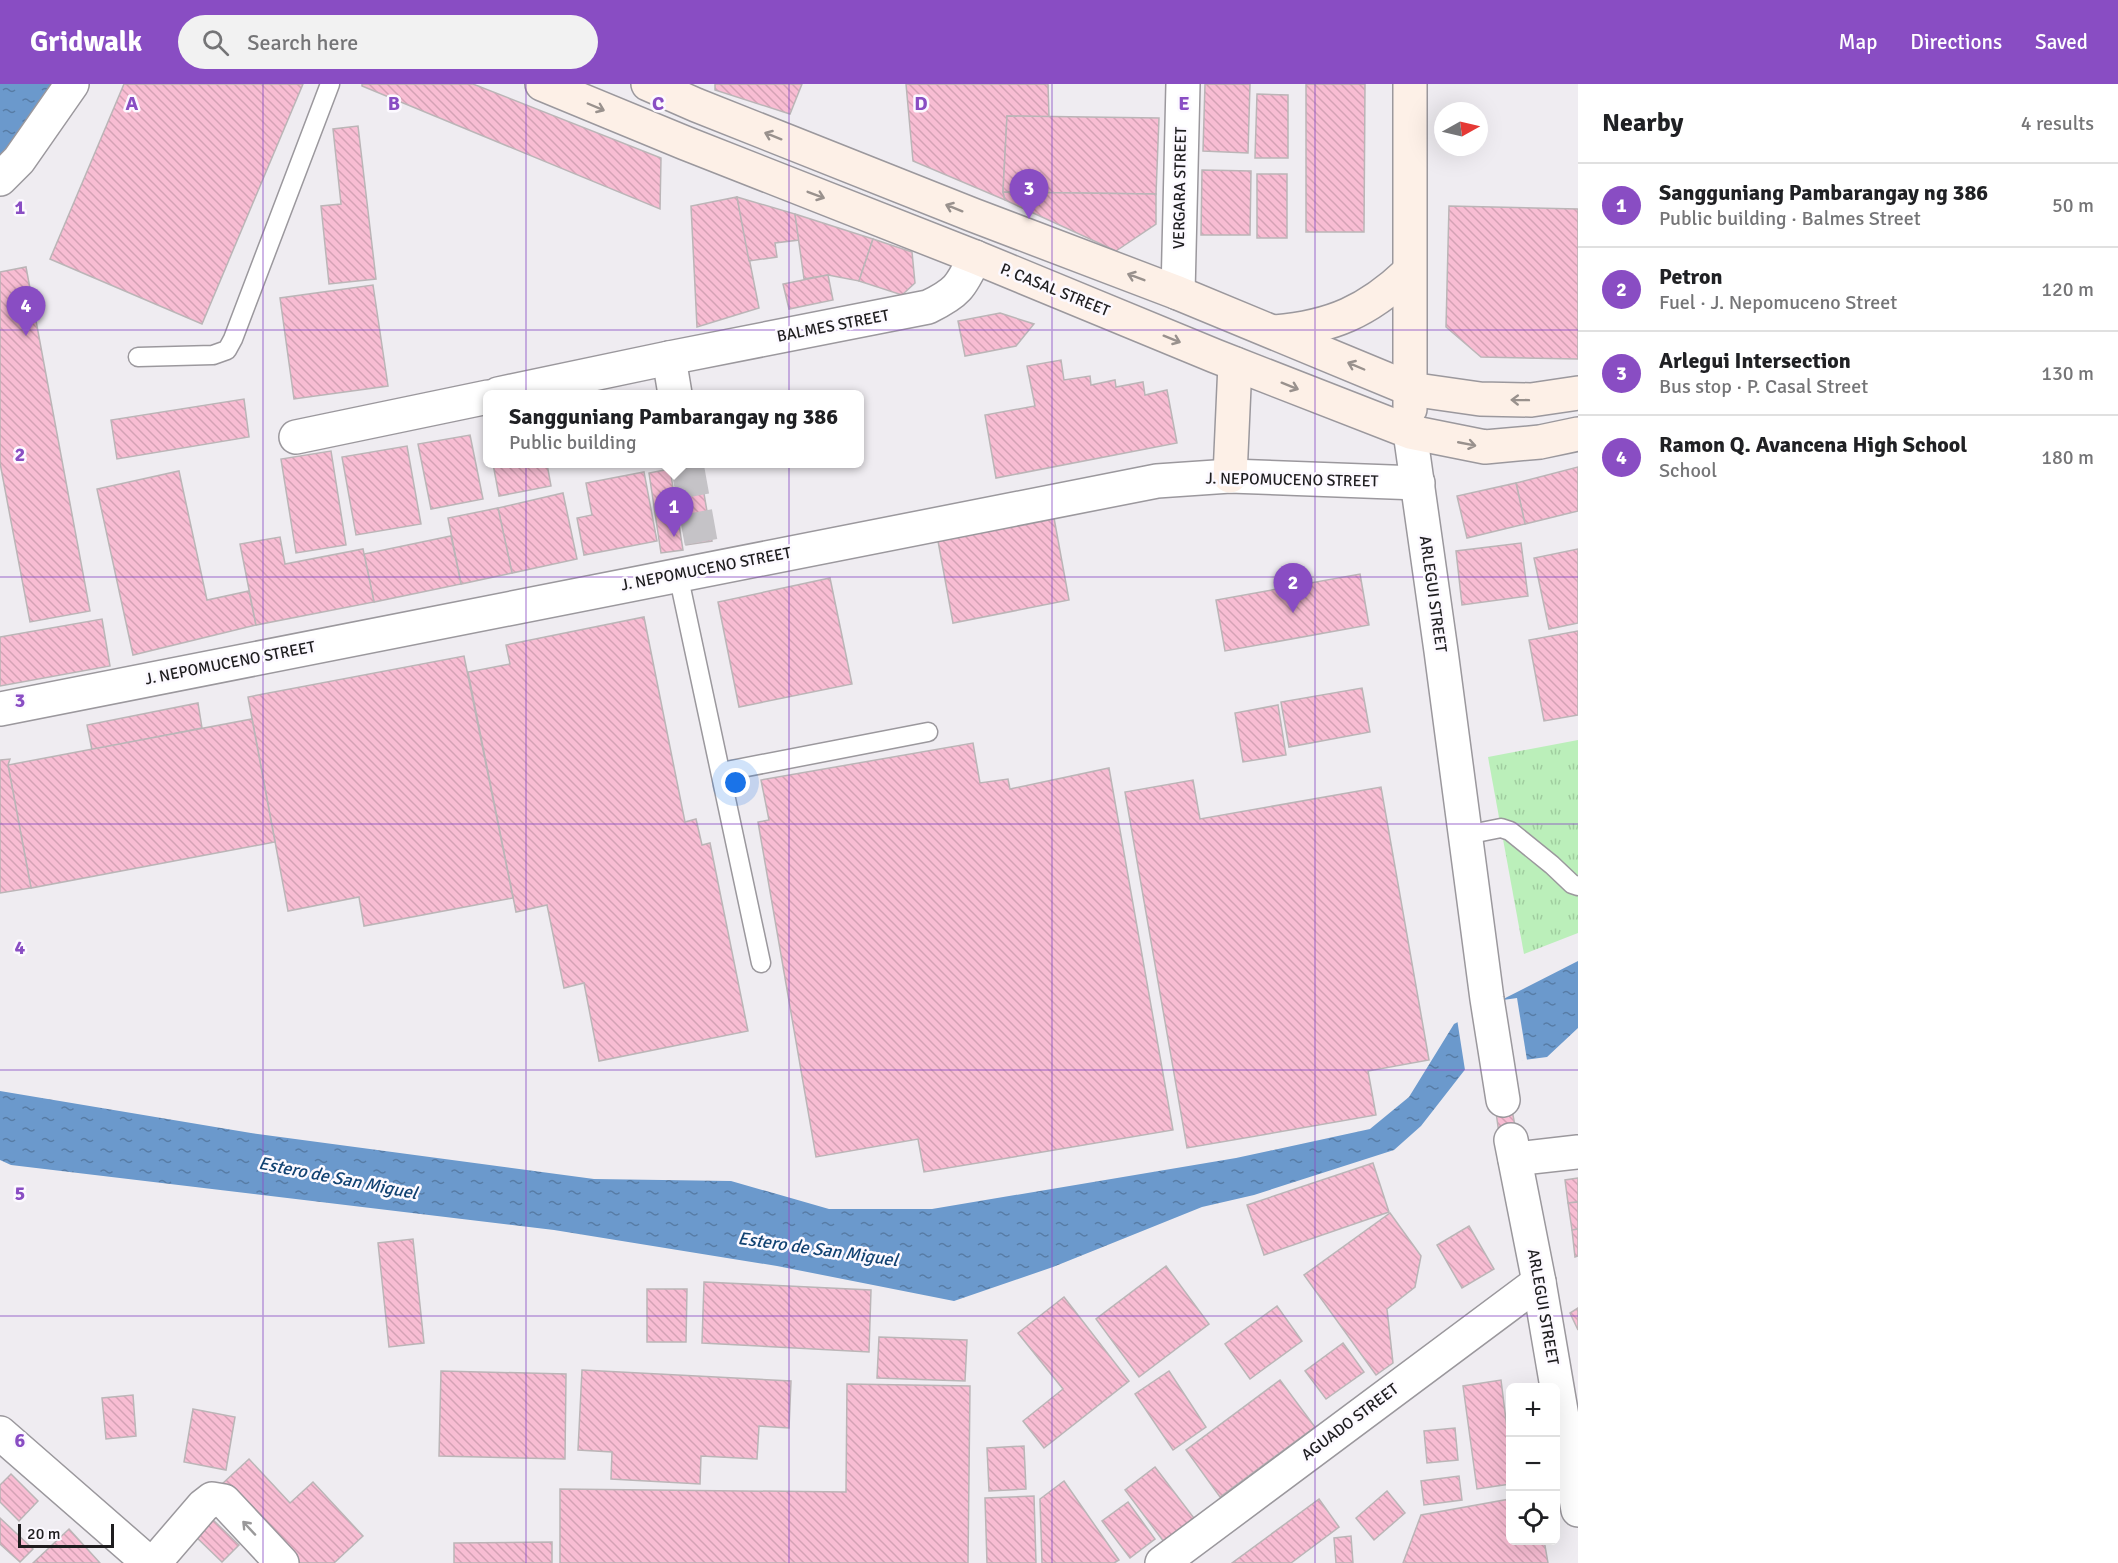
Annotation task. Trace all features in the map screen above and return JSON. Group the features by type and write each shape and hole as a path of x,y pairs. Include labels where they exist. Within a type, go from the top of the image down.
{"main road":[{"name":"P. CASAL STREET","path":"542,84 975,257 1235,364 1410,432 1485,447 1539,442 1578,434"},
{"path":"648,84 973,215 1178,293 1410,389 1480,399 1532,400 1578,393"},
{"name":"ARLEGUI STREET","path":"1410,84 1410,432"},
{"path":"685,143 696,105"},
{"path":"1272,332 1303,330 1333,322 1361,310 1387,293 1409,272"},
{"path":"1230,476 1235,364"}],"street":[{"path":"0,179 19,160 72,84"},
{"name":"VERGARA STREET","path":"1178,293 1183,84"},
{"name":"BALMES STREET","path":"517,390 928,307 948,297 963,284 975,257"},
{"path":"669,358 674,390"},
{"path":"296,437 483,397"},
{"name":"ARLEGUI STREET","path":"1410,432 1487,1003 1503,1100 1519,1103 1523,1133 1513,1149 1539,1282 1578,1510"},
{"name":"J. NEPOMUCENO STREET","path":"0,709 695,562 1157,482 1230,476 1418,483"},
{"path":"1513,1149 1578,1152"},
{"name":"AGUADO STREET","path":"1162,1563 1539,1282"},
{"path":"0,1433 149,1563"},
{"path":"154,1563 202,1506 212,1499 224,1501 282,1563"}],"lane":[{"path":"138,357 213,355 227,350 330,84"},
{"path":"695,562 721,772 761,963"},
{"path":"721,772 928,732"},
{"path":"1466,835 1501,828 1510,831 1572,884 1578,886"}],"green space":[{"path":"1578,740 1578,933 1524,954 1488,757"}],"water":[{"path":"0,84 53,84 0,164"},
{"name":"Estero de San Miguel","path":"1578,961 1578,1028 1547,1057 1467,1067 1421,1126 1394,1150 1254,1195 1202,1207 1053,1267 954,1301 777,1266 554,1230 11,1165 0,1160 0,1091 251,1133 594,1179 731,1181 829,1209 932,1209 1236,1158 1370,1129 1409,1097 1454,1024"}],"pier":[{"path":"1517,998 1527,1060 1465,1070 1457,1019 1489,1002"}],"building":[{"path":"124,84 303,84 202,324 50,259"},
{"path":"362,84 473,84 661,158 660,209 362,86"},
{"path":"715,84 802,84 790,114 715,90"},
{"path":"906,84 1048,84 1049,117 1007,116 1003,192 1005,200 913,161"},
{"path":"1205,84 1250,84 1248,153 1203,151"},
{"path":"1306,84 1365,84 1364,232 1306,232"},
{"path":"1257,94 1288,95 1288,158 1255,158"},
{"path":"1007,116 1159,118 1156,194 1003,192"},
{"path":"358,126 376,279 329,284 321,206 341,204 333,129"},
{"path":"1202,170 1251,171 1250,235 1201,235"},
{"path":"1257,174 1287,174 1287,238 1257,238"},
{"path":"1003,192 1156,194 1156,224 1116,251 1005,200"},
{"path":"737,197 759,308 697,327 691,206"},
{"path":"737,197 795,214 799,240 775,243 777,257 749,261"},
{"path":"1449,206 1578,209 1578,359 1481,357 1446,327"},
{"path":"795,214 873,239 859,281 828,275 804,279"},
{"path":"873,239 912,252 915,283 902,295 859,281"},
{"path":"26,267 90,611 30,622 0,463 0,272"},
{"path":"828,275 833,300 789,309 783,284"},
{"path":"373,285 388,386 294,399 280,298"},
{"path":"1000,313 1034,324 1016,346 965,356 958,321"},
{"path":"1061,360 1064,380 1090,376 1091,385 1115,380 1116,387 1143,382 1145,395 1167,390 1177,443 996,478 985,415 1035,406 1027,366"},
{"path":"244,399 249,437 117,459 111,420"},
{"path":"470,435 483,499 431,509 418,444"},
{"path":"407,446 421,524 356,535 342,457"},
{"path":"331,451 346,545 296,553 281,459"},
{"path":"1578,467 1578,511 1525,524 1516,483"},
{"path":"494,468 548,468 551,486 499,496"},
{"path":"673,468 700,468 712,541 686,545"},
{"path":"670,469 683,550 661,553 649,473"},
{"path":"179,471 207,600 249,591 256,625 133,655 97,489"},
{"path":"644,472 657,541 584,555 577,518 592,515 586,483"},
{"path":"1516,483 1525,524 1467,538 1457,496"},
{"path":"563,493 577,559 512,573 498,508"},
{"path":"498,508 512,573 461,584 448,518"},
{"path":"1054,518 1069,600 953,623 938,541"},
{"path":"451,536 461,584 374,602 364,554"},
{"path":"280,537 285,564 363,549 374,602 256,625 240,544"},
{"path":"1521,543 1528,596 1462,605 1456,551"},
{"path":"1578,549 1578,623 1549,629 1534,558"},
{"path":"1360,574 1369,625 1225,651 1216,600"},
{"path":"830,578 852,684 739,707 718,602"},
{"path":"644,617 685,822 696,819 702,845 710,843 748,1031 599,1061 584,983 564,988 547,905 516,912 468,672 510,664 506,645"},
{"path":"102,619 110,666 0,686 0,637"},
{"path":"1578,631 1578,715 1544,721 1529,640"},
{"path":"464,656 513,898 364,926 359,897 288,911 248,697"},
{"path":"1362,688 1370,732 1289,747 1281,702"},
{"path":"198,703 202,728 92,750 87,725"},
{"path":"1278,705 1286,755 1243,762 1235,713"},
{"path":"252,719 275,842 31,888 8,765"},
{"path":"973,743 980,783 1008,779 1010,789 1109,768 1173,1130 924,1172 918,1139 816,1157 758,822 769,820 761,780"},
{"path":"10,759 8,765 31,888 0,893 0,760"},
{"path":"1193,780 1200,819 1381,787 1429,1060 1368,1071 1376,1115 1187,1148 1125,792"},
{"path":"1512,1110 1516,1131 1499,1134 1496,1112"},
{"path":"1373,1163 1389,1212 1264,1255 1247,1205"},
{"path":"1578,1178 1578,1202 1568,1203 1565,1180"},
{"path":"1578,1202 1578,1229 1572,1230 1568,1203"},
{"path":"1390,1213 1421,1256 1415,1287 1387,1309 1393,1363 1376,1375 1304,1275"},
{"path":"1469,1226 1494,1269 1462,1288 1437,1245"},
{"path":"1578,1229 1578,1256 1575,1257 1572,1230"},
{"path":"413,1239 424,1343 389,1347 378,1243"},
{"path":"1166,1266 1209,1324 1139,1377 1096,1319"},
{"path":"704,1282 871,1290 869,1352 702,1343"},
{"path":"647,1289 687,1289 686,1342 647,1342"},
{"path":"1064,1297 1129,1381 1044,1448 1023,1421 1063,1389 1018,1333"},
{"path":"1277,1306 1302,1341 1250,1379 1225,1344"},
{"path":"1578,1308 1578,1330 1570,1313"},
{"path":"879,1337 967,1340 965,1381 877,1378"},
{"path":"1343,1343 1364,1372 1326,1399 1305,1371"},
{"path":"582,1370 791,1381 789,1428 759,1426 757,1459 701,1456 700,1484 611,1479 612,1452 578,1450"},
{"path":"441,1371 566,1374 565,1459 439,1456"},
{"path":"1169,1371 1206,1427 1173,1450 1135,1394"},
{"path":"1280,1380 1315,1427 1220,1497 1186,1450"},
{"path":"1501,1380 1506,1420 1506,1485 1477,1489 1463,1386"},
{"path":"847,1384 970,1386 968,1563 560,1563 560,1489 846,1492"},
{"path":"133,1395 136,1436 106,1439 102,1398"},
{"path":"193,1409 235,1417 226,1470 184,1462"},
{"path":"1455,1428 1458,1460 1427,1463 1424,1431"},
{"path":"1024,1446 1026,1489 989,1491 987,1448"},
{"path":"249,1459 290,1503 313,1482 363,1536 334,1563 294,1563 222,1484"},
{"path":"1155,1467 1194,1518 1164,1542 1125,1490"},
{"path":"11,1474 38,1501 19,1521 0,1502 0,1485"},
{"path":"1459,1476 1462,1500 1424,1505 1421,1481"},
{"path":"1064,1481 1119,1560 1114,1563 1042,1563 1040,1499"},
{"path":"1387,1491 1405,1513 1374,1540 1356,1518"},
{"path":"1034,1496 1036,1563 987,1563 985,1498"},
{"path":"1319,1499 1339,1527 1291,1563 1232,1563"},
{"path":"1506,1500 1506,1545 1545,1545 1548,1563 1403,1563 1421,1515"},
{"path":"1128,1502 1155,1539 1130,1558 1102,1521"},
{"path":"210,1517 239,1545 222,1562 193,1534"},
{"path":"0,1518 33,1549 20,1562 0,1544"},
{"path":"69,1529 100,1563 33,1563"},
{"path":"1351,1536 1353,1563 1336,1563 1334,1538"},
{"path":"552,1542 552,1563 454,1563 454,1543"}],"tunnel":[{"path":"688,468 701,542"}],"place":[{"name":"Arlegui Intersection","path":"1029,219"},
{"name":"Ramon Q. Avancena High School","path":"26,336"},
{"name":"Sangguniang Pambarangay ng 386","path":"674,537"},
{"name":"Petron","path":"1293,613"}]}
